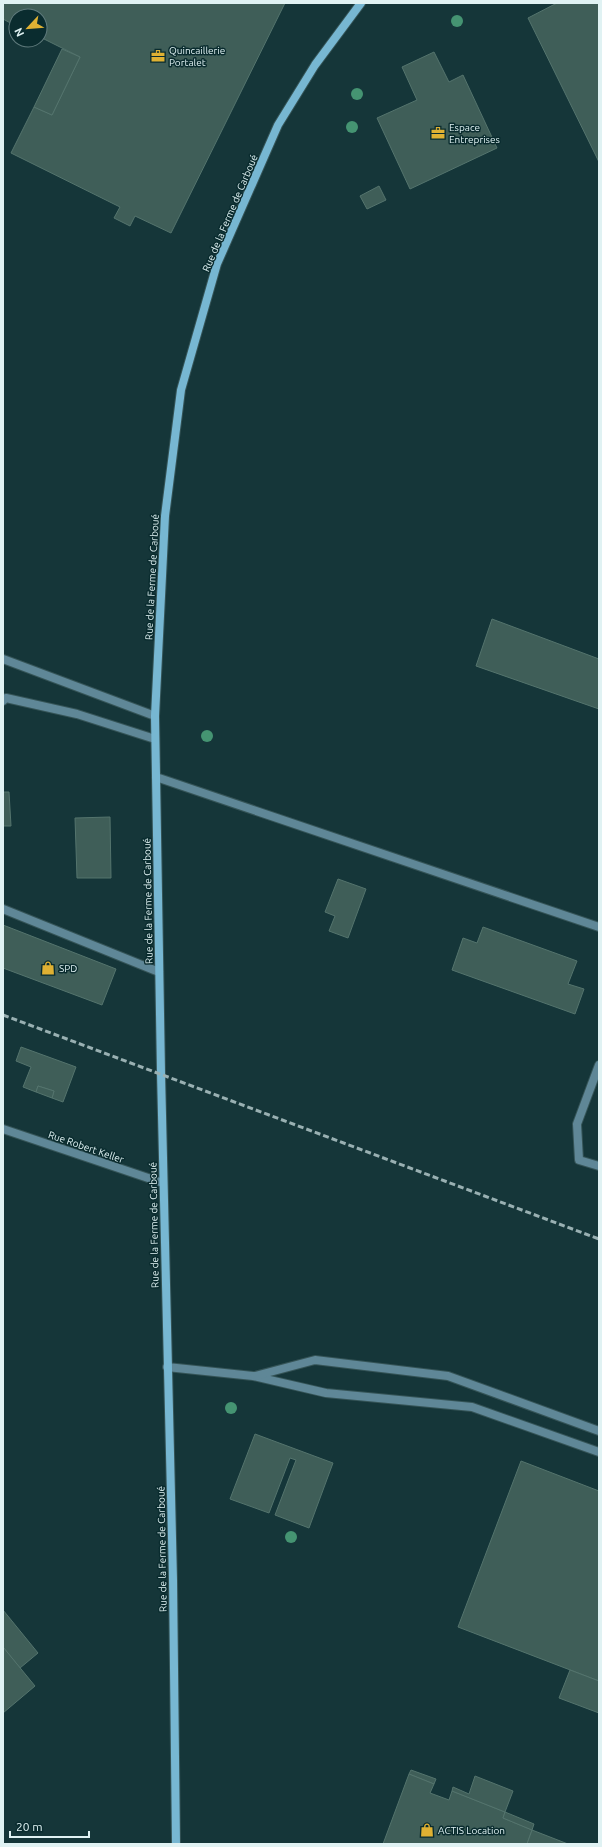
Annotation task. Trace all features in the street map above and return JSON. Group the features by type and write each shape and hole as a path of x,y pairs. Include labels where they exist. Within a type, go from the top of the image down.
{"street":[{"name":"Rue de la Ferme de Carboué","path":"176,1844 174,1616 163,1183 155,738 165,516 181,390 217,264 278,125 315,65 361,3"},
{"path":"3,659 155,716"},
{"path":"3,701 6,698 77,714 155,738"},
{"path":"156,778 599,927"},
{"path":"3,909 159,972"},
{"path":"599,1065 577,1124 579,1160 599,1166"},
{"name":"Rue Robert Keller","path":"3,1129 163,1183"},
{"path":"253,1376 315,1360 448,1376 599,1431"},
{"path":"168,1367 253,1376 326,1393 472,1407 599,1452"}],"building":[{"path":"3,3 285,3 171,233 135,216 130,226 114,218 120,207 11,153 34,107 52,115 80,57 48,41 48,8 8,8 8,22 3,19"},
{"path":"557,3 599,3 599,162 528,18"},
{"path":"62,49 80,57 52,115 34,107"},
{"path":"434,52 449,82 463,75 497,148 410,189 377,118 417,100 402,67"},
{"path":"379,186 386,200 367,209 360,196"},
{"path":"492,619 599,659 599,709 476,666"},
{"path":"3,792 9,792 11,826 3,826"},
{"path":"110,817 111,878 77,878 75,818"},
{"path":"338,879 366,889 348,938 329,931 335,916 325,912"},
{"path":"3,925 116,969 102,1005 3,968"},
{"path":"483,927 577,961 568,984 584,989 575,1014 452,970 463,938 477,943"},
{"path":"21,1047 76,1067 63,1102 52,1098 54,1091 38,1086 36,1092 23,1087 31,1067 16,1061"},
{"path":"38,1086 54,1091 52,1098 36,1092"},
{"path":"255,1434 333,1463 309,1528 275,1515 296,1460 290,1458 269,1513 230,1499"},
{"path":"521,1461 599,1491 599,1681 458,1627"},
{"path":"3,1610 38,1653 20,1668 3,1647"},
{"path":"3,1647 35,1686 3,1713"},
{"path":"570,1670 599,1681 599,1713 559,1698"},
{"path":"411,1770 436,1779 434,1784 409,1774"},
{"path":"409,1774 434,1784 430,1793 449,1800 452,1791 505,1812 503,1818 532,1830 527,1844 383,1844"},
{"path":"475,1776 513,1791 505,1812 452,1791 453,1787 469,1794"},
{"path":"505,1812 534,1824 532,1830 503,1818"},
{"path":"532,1830 568,1844 527,1844"}],"railway":[{"path":"3,1015 599,1239"}],"place":[{"name":"Quincaillerie Portalet","path":"158,56"},
{"name":"Espace Entreprises","path":"438,133"},
{"name":"SPD","path":"48,968"},
{"name":"ACTIS Location","path":"427,1830"}]}
